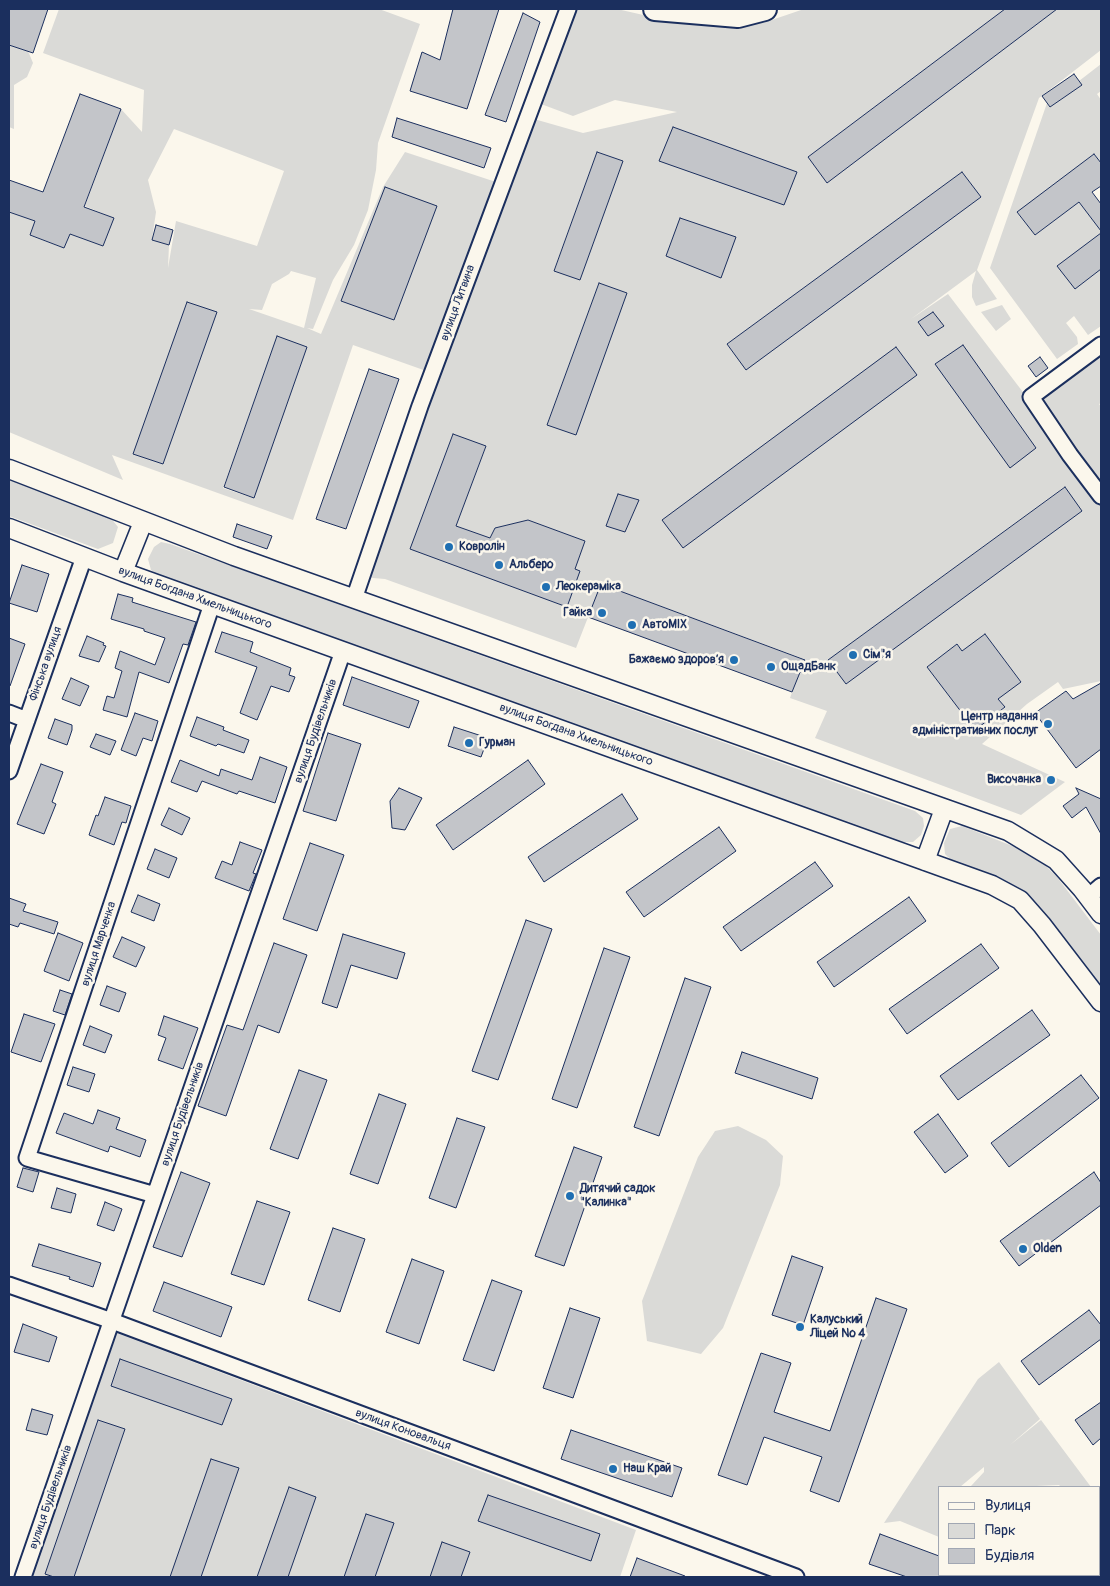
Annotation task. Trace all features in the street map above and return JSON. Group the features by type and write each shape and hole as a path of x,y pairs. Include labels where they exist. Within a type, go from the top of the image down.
{"main road":[{"path":"655,9 738,16 766,9"}],"street":[{"name":"вулиця Литвина","path":"354,599 420,406 568,9"},
{"path":"1101,345 1031,398 1101,496"},
{"path":"9,469 143,522 354,599 1008,831 1056,860 1094,892 1101,914"},
{"path":"123,572 143,522"},
{"name":"вулиця Богдана Хмельницького","path":"9,528 123,572 992,885 1020,900 1042,924 1101,1002"},
{"name":"Фінська вулиця","path":"9,771 84,556"},
{"name":"вулиця Марченка","path":"155,1195 27,1158 212,604"},
{"name":"вулиця Будівельників","path":"23,1577 343,651"},
{"path":"9,714 27,720"},
{"path":"925,861 944,809"},
{"name":"вулиця Коновальця","path":"9,1285 112,1321 793,1577"}],"green space":[{"path":"59,9 379,9 420,24 378,143 376,170 368,210 354,245 333,280 313,329 307,328 321,334 383,187 405,152 502,184 527,117 583,133 677,112 615,100 573,116 541,104 575,9 617,9 674,22 715,25 763,23 804,9 1005,9 808,157 827,182 1057,9 1101,9 1101,50 1039,98 977,270 997,299 976,306 972,297 972,285 976,271 911,319 948,294 1084,472 1031,397 1101,345 1101,403 1099,404 1101,407 1101,681 1063,689 1058,682 1027,704 982,744 1065,782 1021,815 815,738 827,711 790,698 804,659 601,584 576,648 385,579 373,578 362,574 432,373 353,345 293,520 112,455 123,480 9,432 9,212 35,221 31,236 64,248 70,234 103,246 113,218 85,206 121,109 142,132 144,90 43,53","holes":["673,127 797,172 784,204","174,129 284,171 257,246 176,221 168,268 169,245 152,239 156,212 148,180","597,152 623,161 580,280 554,270","962,172 981,197 746,369 727,344","291,271 316,278 304,328 249,309 262,310 272,284","599,283 627,293 547,424","277,337 307,347 253,498 223,488","453,434 486,447 456,526 490,538 495,528 528,520 585,541 575,569 580,571 567,607 411,549","1064,487 1082,511 846,684 828,660","619,494 639,500 625,532 606,525","985,634 1021,681 998,699 1005,708 975,730 927,667 957,644 962,651"]},
{"path":"9,45 28,51 33,63 27,77 14,85 14,129 9,127"},
{"path":"1101,64 1101,91 1097,94 1101,100 1101,163 1094,154 1017,213 1035,235 1079,202 1101,231 1101,233 1058,266 1075,289 1101,269 1101,326 1088,335 1074,316 1066,323 1077,337 1078,344 1057,359 990,268 1047,103 1050,107 1082,85 1079,81"},
{"path":"1002,305 1011,319 996,331 981,312"},
{"path":"9,479 110,517 118,527 113,543 98,549 9,516"},
{"path":"161,542 915,811 923,818 924,826 921,835 913,842 902,842 159,576 151,570 148,559 154,547"},
{"path":"962,826 1020,849 1041,861 1057,877 1101,935 1101,991 1027,895 953,862 945,854 944,843 950,829"},
{"path":"738,1126 766,1140 783,1156 780,1185 723,1328 701,1354 647,1341 642,1301 698,1157 715,1131"},
{"path":"114,1332 636,1530 620,1577 30,1577"},
{"path":"999,1362 1040,1419 1010,1445 1041,1420 1090,1486 971,1486 984,1472 984,1467 961,1486 938,1486 938,1537 900,1521 884,1523 978,1379"}],"building":[{"path":"9,9 48,9 33,53 9,45"},
{"path":"453,9 499,9 467,109 410,91 422,52 440,60"},
{"path":"1005,9 1057,9 827,183 808,157"},
{"path":"523,13 540,22 506,122 485,115"},
{"path":"1074,74 1082,85 1050,107 1042,96"},
{"path":"80,94 121,109 84,207 114,218 103,246 70,234 64,248 30,235 35,221 9,212 9,180 43,192"},
{"path":"397,118 491,148 484,168 392,137"},
{"path":"673,127 797,172 784,205 659,161"},
{"path":"597,152 623,161 580,280 554,271"},
{"path":"1094,154 1101,163 1101,186 1092,192 1101,204 1101,231 1079,202 1035,235 1017,212"},
{"path":"962,172 981,197 746,370 727,344"},
{"path":"385,187 437,206 394,320 341,301"},
{"path":"680,218 736,237 721,278 666,256"},
{"path":"156,225 173,230 169,245 152,240"},
{"path":"1101,233 1101,269 1075,289 1057,266"},
{"path":"599,283 627,293 576,435 547,425"},
{"path":"187,302 217,312 163,464 133,454"},
{"path":"933,312 944,326 928,336 918,322"},
{"path":"277,336 307,347 254,498 224,487"},
{"path":"963,345 1036,448 1010,468 935,364"},
{"path":"896,347 917,375 683,548 662,520"},
{"path":"1040,357 1048,368 1036,377 1028,366"},
{"path":"369,369 399,379 346,529 316,519"},
{"path":"453,434 486,446 456,526 490,538 495,528 528,520 585,541 575,569 580,571 567,607 410,549"},
{"path":"1065,487 1082,511 846,684 828,660"},
{"path":"618,494 639,500 625,532 606,526"},
{"path":"237,524 272,536 267,549 233,537"},
{"path":"22,565 49,574 37,612 9,603"},
{"path":"601,584 805,660 792,692 588,617"},
{"path":"118,594 133,598 132,602 196,622 188,645 183,644 169,683 139,672 127,717 103,710 107,696 114,698 122,671 115,668 120,651 155,665 165,638 144,631 144,629 111,619"},
{"path":"222,632 253,642 250,652 291,668 289,675 295,677 289,692 271,686 257,720 240,713 257,667 215,652"},
{"path":"985,634 1021,682 998,699 1005,707 975,730 927,667 957,644 962,651"},
{"path":"87,636 104,643 103,645 106,646 99,662 79,656"},
{"path":"9,638 25,644 10,686 9,685"},
{"path":"352,677 419,701 409,728 343,705"},
{"path":"71,678 89,686 80,706 62,699"},
{"path":"1101,683 1101,749 1076,768 1035,713 1066,691 1073,699"},
{"path":"135,713 158,721 152,741 143,738 136,756 121,750"},
{"path":"197,717 224,727 223,730 249,740 244,753 218,744 216,746 190,736"},
{"path":"55,719 72,725 67,745 48,738"},
{"path":"454,727 488,738 481,757 448,746"},
{"path":"328,733 361,744 336,821 303,811"},
{"path":"96,734 116,741 110,755 90,747"},
{"path":"260,757 287,767 275,803 239,791 237,794 202,781 197,792 171,782 180,760 219,776 221,769 252,780"},
{"path":"528,760 545,784 453,850 436,825"},
{"path":"41,764 63,772 52,802 56,804 44,834 17,824"},
{"path":"399,788 422,798 405,830 392,828 390,801"},
{"path":"1076,788 1101,799 1101,834 1086,807 1072,818 1063,806 1079,794"},
{"path":"622,794 638,819 544,882 528,857"},
{"path":"105,797 131,806 126,823 122,822 114,845 89,835"},
{"path":"169,808 190,818 182,835 161,825"},
{"path":"719,827 736,851 644,917 626,892"},
{"path":"240,842 262,850 253,873 256,874 249,891 215,878 222,861 232,865"},
{"path":"310,843 344,855 317,931 283,919"},
{"path":"155,849 177,858 169,878 147,869"},
{"path":"815,862 833,886 741,951 723,927"},
{"path":"138,895 160,904 154,921 131,912"},
{"path":"909,897 926,921 834,987 817,962"},
{"path":"9,898 26,904 23,911 58,922 54,934 20,923 18,927 9,924"},
{"path":"526,920 552,929 498,1080 472,1071"},
{"path":"58,933 83,943 69,981 44,971"},
{"path":"343,934 405,953 397,979 351,965 337,1008 322,1003"},
{"path":"122,937 145,947 136,967 113,957"},
{"path":"274,943 307,955 279,1033 258,1025 226,1116 198,1106 227,1025 243,1030"},
{"path":"981,944 999,968 907,1034 889,1009"},
{"path":"604,948 630,957 577,1108 552,1099"},
{"path":"685,978 711,987 659,1136 634,1127"},
{"path":"107,986 126,993 119,1012 100,1005"},
{"path":"60,990 72,994 65,1015 53,1011"},
{"path":"1032,1010 1050,1035 958,1100 940,1076"},
{"path":"24,1014 55,1024 41,1062 11,1052"},
{"path":"164,1016 198,1028 183,1069 158,1060 166,1038 158,1035"},
{"path":"90,1026 112,1035 105,1053 83,1045"},
{"path":"742,1052 818,1078 812,1099 735,1073"},
{"path":"73,1067 95,1074 89,1092 67,1085"},
{"path":"299,1070 327,1080 298,1159 270,1149"},
{"path":"1081,1075 1099,1098 1009,1167 991,1143"},
{"path":"379,1094 406,1104 378,1184 350,1174"},
{"path":"98,1110 120,1118 116,1129 146,1140 140,1157 110,1146 108,1152 56,1133 64,1113 93,1124"},
{"path":"938,1114 968,1156 945,1173 914,1132"},
{"path":"457,1118 485,1127 456,1208 429,1198"},
{"path":"574,1147 602,1157 564,1266 535,1256"},
{"path":"23,1168 39,1172 33,1192 17,1187"},
{"path":"181,1172 210,1183 182,1257 153,1247"},
{"path":"1094,1172 1101,1183 1101,1205 1019,1266 1000,1241"},
{"path":"57,1188 76,1194 71,1213 51,1208"},
{"path":"257,1201 290,1212 264,1285 231,1274"},
{"path":"105,1202 122,1209 114,1231 97,1225"},
{"path":"333,1228 365,1239 340,1312 308,1300"},
{"path":"39,1244 101,1263 93,1287 69,1279 70,1277 32,1266"},
{"path":"792,1256 823,1267 803,1325 772,1315"},
{"path":"412,1259 444,1271 419,1344 386,1332"},
{"path":"492,1280 522,1291 494,1371 463,1360"},
{"path":"164,1282 232,1307 221,1337 153,1311"},
{"path":"876,1298 907,1309 839,1502 810,1491 822,1457 764,1437 747,1485 718,1475 761,1353 791,1363 774,1412 830,1431"},
{"path":"570,1308 600,1318 573,1398 543,1388"},
{"path":"1089,1310 1101,1325 1101,1339 1039,1385 1021,1361"},
{"path":"23,1324 57,1337 49,1362 14,1352"},
{"path":"120,1359 232,1399 222,1425 111,1386"},
{"path":"1101,1402 1101,1438 1093,1445 1075,1420"},
{"path":"32,1409 53,1415 47,1435 26,1430"},
{"path":"98,1420 125,1429 74,1577 54,1577 45,1574"},
{"path":"571,1430 682,1468 672,1497 561,1459"},
{"path":"211,1459 239,1468 201,1577 170,1577"},
{"path":"289,1487 316,1497 288,1577 257,1577"},
{"path":"488,1495 600,1534 591,1561 478,1521"},
{"path":"366,1514 394,1523 375,1577 344,1577"},
{"path":"880,1534 938,1556 939,1577 907,1577 869,1564"},
{"path":"442,1542 470,1552 461,1577 430,1577"},
{"path":"637,1558 685,1576 685,1577 630,1577"}],"place":[{"name":"Ковролін","path":"449,547"},
{"name":"Альберо","path":"499,565"},
{"name":"Леокераміка","path":"546,587"},
{"name":"Гайка","path":"602,613"},
{"name":"АвтоMIX","path":"632,625"},
{"name":"Сім\"я","path":"853,655"},
{"name":"Бажаємо здоровʼя","path":"734,660"},
{"name":"ОщадБанк","path":"771,667"},
{"name":"Центр надання адміністративних послуг","path":"1048,724"},
{"name":"Гурман","path":"469,743"},
{"name":"Височанка","path":"1051,780"},
{"name":"Дитячий садок \"Калинка\"","path":"570,1196"},
{"name":"Olden","path":"1023,1249"},
{"name":"Калуський Ліцей № 4","path":"800,1327"},
{"name":"Наш Край","path":"613,1469"}]}
